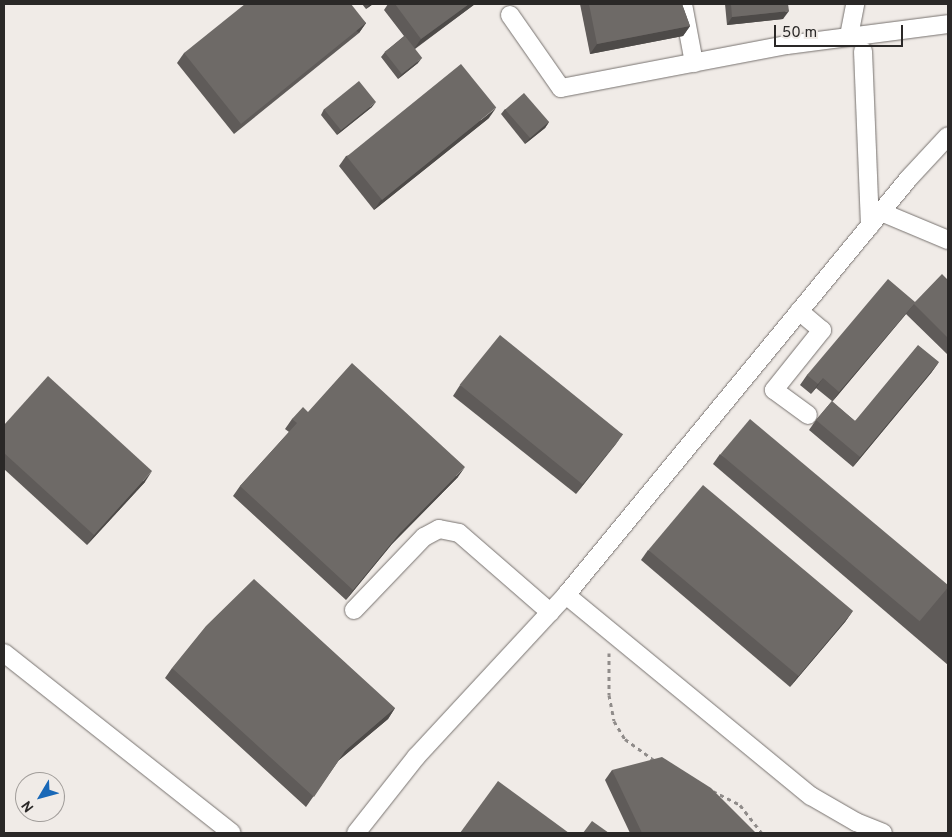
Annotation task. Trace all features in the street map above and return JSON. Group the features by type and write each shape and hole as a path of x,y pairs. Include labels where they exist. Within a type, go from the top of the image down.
{"lane":[{"path":"683,4 694,63"},
{"path":"849,36 855,4"},
{"path":"510,15 561,88 849,36 948,24"},
{"path":"863,51 870,226"},
{"path":"356,833 416,757 566,595 881,212 948,136"},
{"path":"881,212 948,240"},
{"path":"799,311 822,330 774,390 808,415"},
{"path":"354,610 424,537 439,529 459,533 550,612"},
{"path":"566,595 811,796 856,822 883,833"},
{"path":"4,653 232,833"}],"path":[{"path":"608,630 609,695 614,721 624,740 658,762"},
{"path":"707,788 740,805 762,833"}],"building":[{"path":"245,4 351,4 366,23 241,124 184,53"},
{"path":"395,4 469,4 421,39"},
{"path":"589,4 682,4 690,26 597,44"},
{"path":"731,4 788,4 789,11 732,17"},
{"path":"405,36 422,58 402,74 385,52"},
{"path":"461,64 496,108 382,200 347,157"},
{"path":"359,81 376,102 341,130 324,109"},
{"path":"524,93 549,122 530,138 505,109"},
{"path":"942,274 948,280 948,338 914,304 839,392 823,378 818,384 807,375 888,279 915,302"},
{"path":"500,335 623,434 583,484 460,385"},
{"path":"918,345 939,362 860,457 816,420 832,401 855,421"},
{"path":"352,363 465,467 399,534 353,590 240,486 297,423 292,419 303,407 308,412"},
{"path":"48,376 152,471 94,535 4,453 4,425"},
{"path":"750,419 948,585 920,621 720,454"},
{"path":"703,485 853,611 799,676 648,550"},
{"path":"254,579 395,708 345,751 314,797 172,668 206,626"},
{"path":"662,757 711,788 756,833 642,833 612,770"},
{"path":"498,781 569,833 460,833"},
{"path":"592,821 609,833 583,833"}]}
